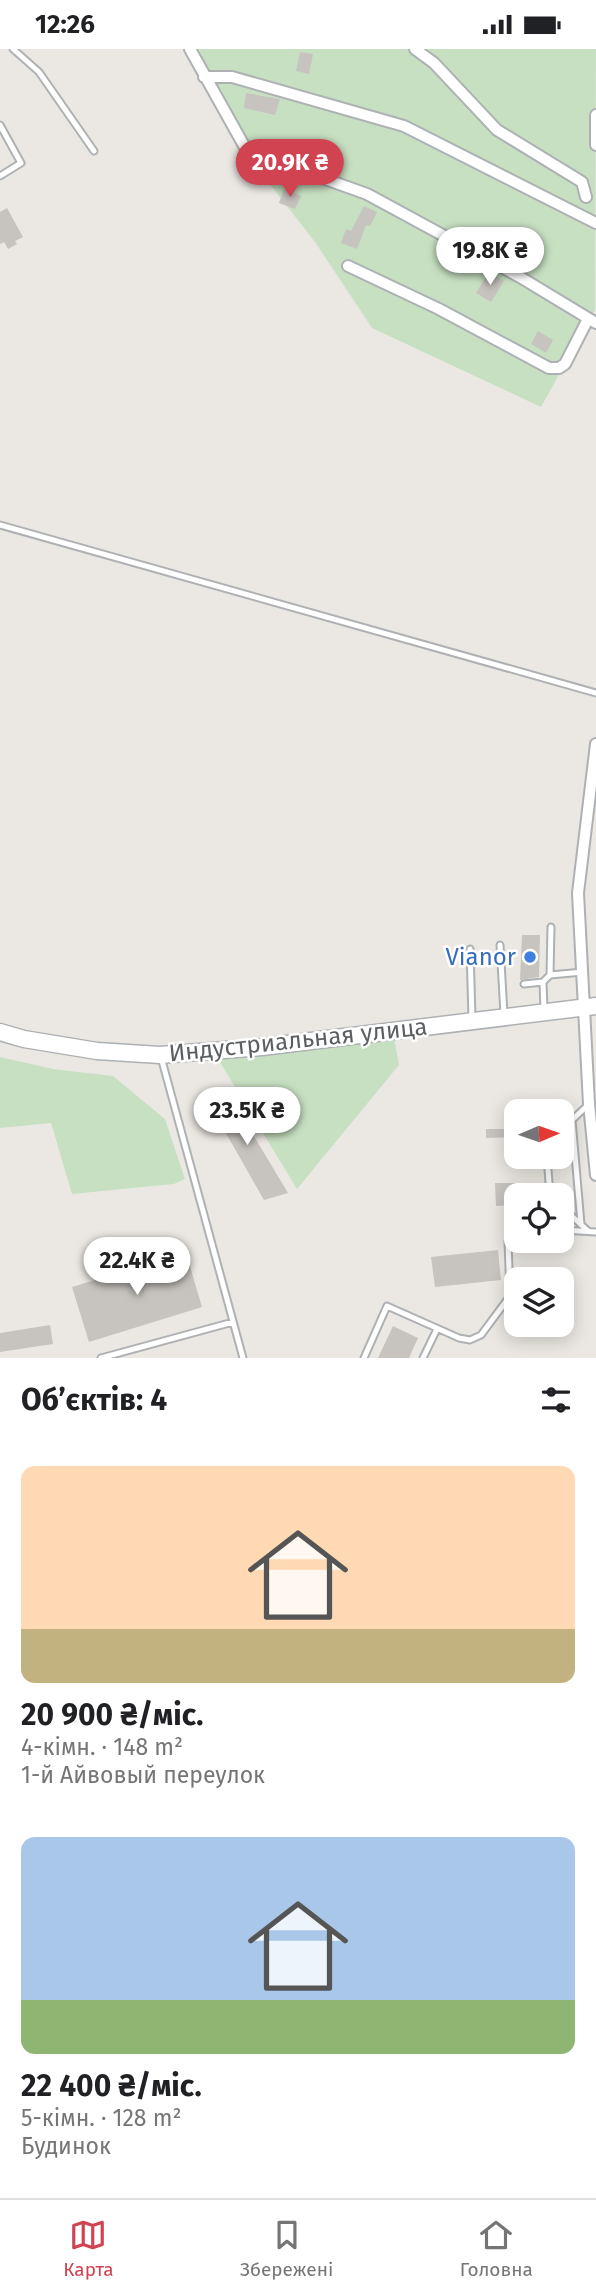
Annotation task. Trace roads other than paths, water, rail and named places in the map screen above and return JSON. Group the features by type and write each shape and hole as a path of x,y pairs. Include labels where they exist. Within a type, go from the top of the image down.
{"main road":[{"name":"Индустриальная улица","path":"0,1032 24,1039 97,1051 160,1055 262,1047 590,1006"}],"street":[{"path":"190,49 247,151 367,194 520,277 592,321 565,363 559,368 549,368 439,309 348,265"},
{"path":"415,49 434,63 498,130 582,182 586,197"},
{"path":"204,77 232,77 404,126 596,223"},
{"path":"596,115 596,145"},
{"path":"596,744 578,893 583,972 590,1006 589,1104 596,1175"}],"lane":[{"path":"13,49 39,72 94,151"},
{"path":"0,125 21,163 0,176"},
{"path":"0,525 596,693"},
{"path":"551,927 551,975"},
{"path":"500,945 505,1017"},
{"path":"470,949 472,1021"},
{"path":"524,984 543,982 551,975 583,972"},
{"path":"543,982 544,1012"},
{"path":"160,1055 243,1358"},
{"path":"574,1117 589,1104"},
{"path":"574,1142 581,1224"},
{"path":"574,1218 588,1231"},
{"path":"574,1230 596,1232"},
{"path":"364,1358 387,1306 459,1338 470,1340 481,1335 510,1296 508,1253"},
{"path":"101,1358 233,1322"},
{"path":"423,1358 437,1329"}],"place":[{"name":"Vianor","path":"530,957"}]}
